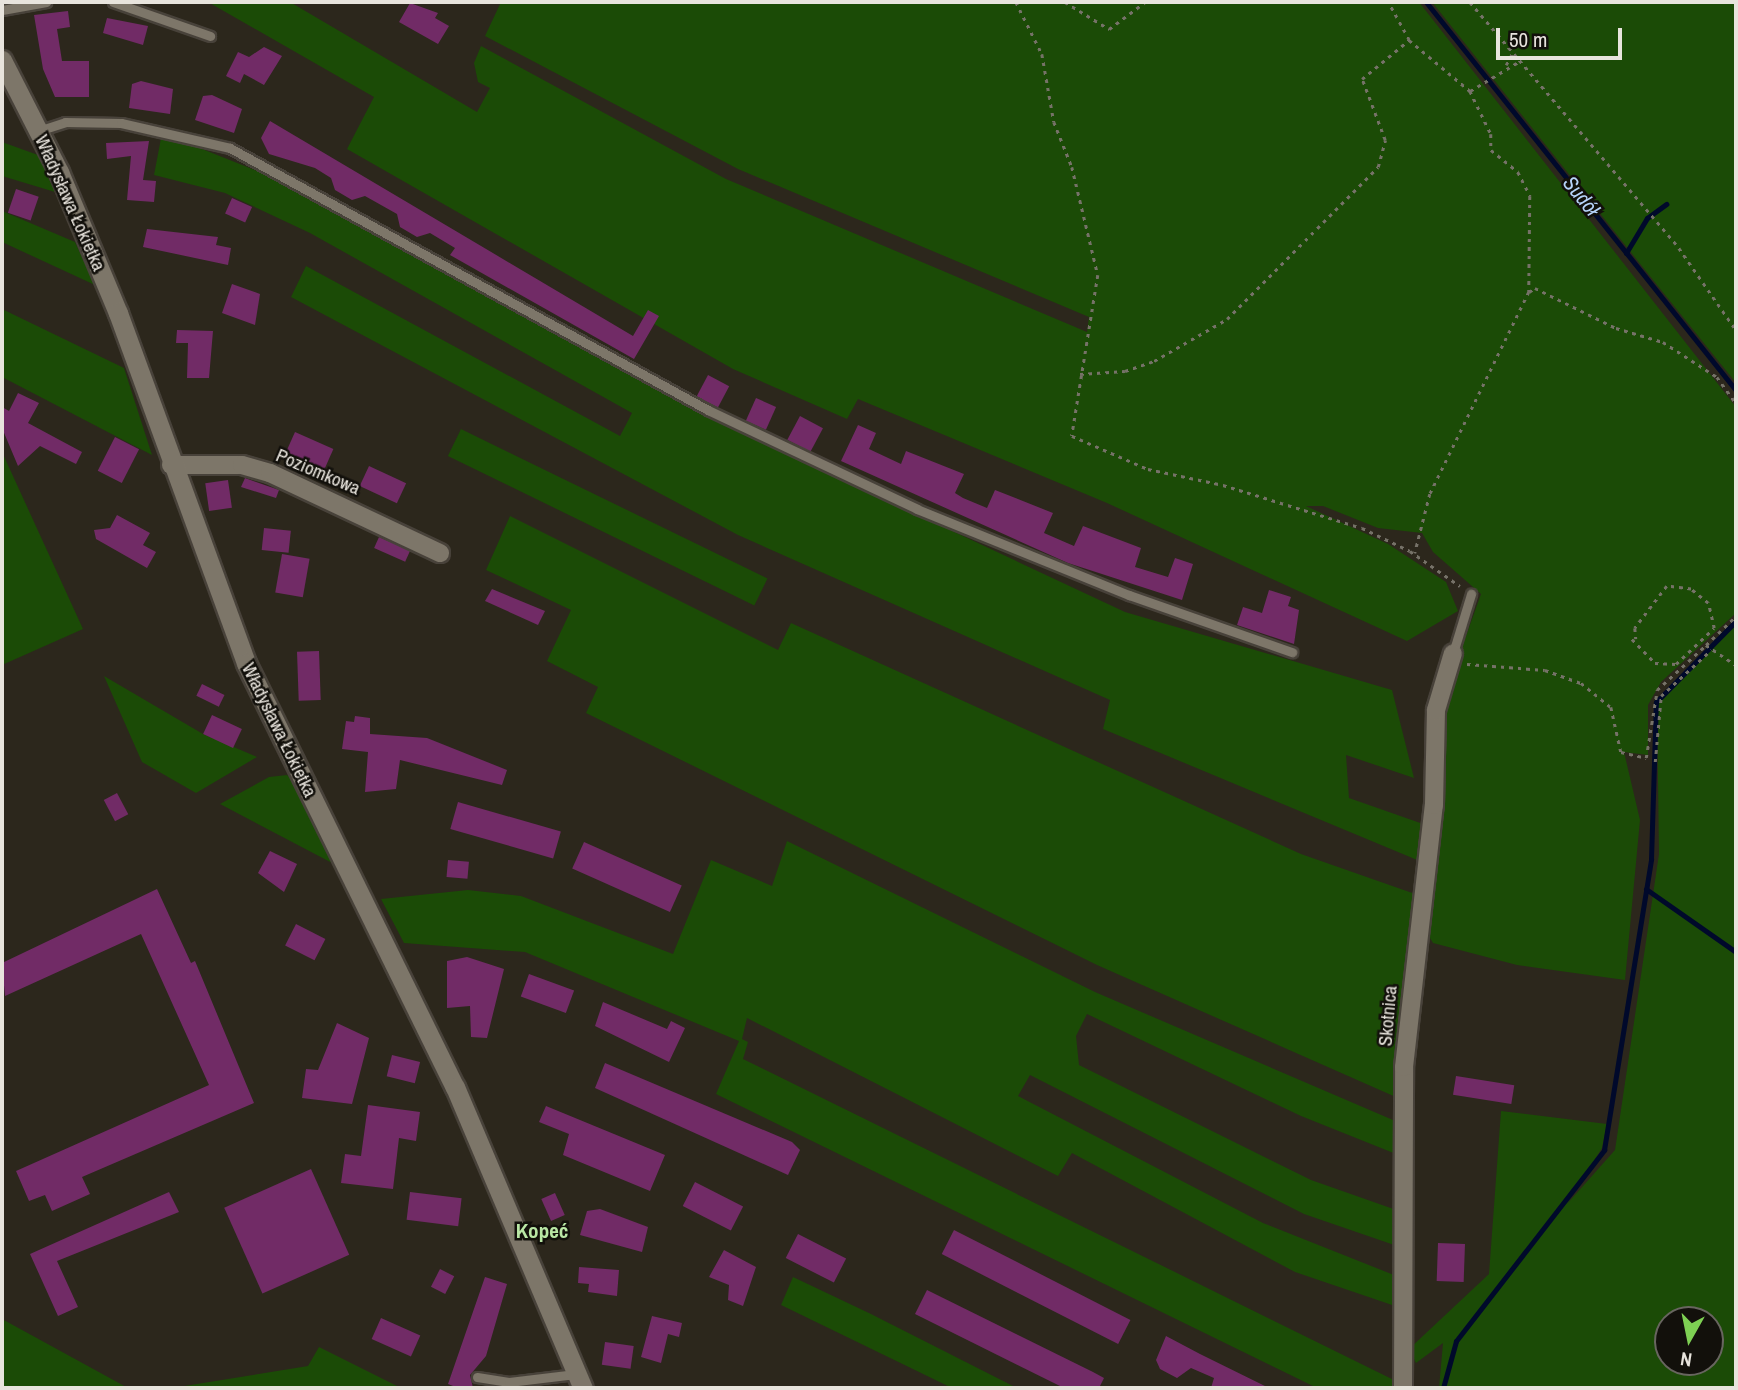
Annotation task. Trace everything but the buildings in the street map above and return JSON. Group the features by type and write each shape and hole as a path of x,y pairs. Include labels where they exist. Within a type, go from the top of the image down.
{"street":[{"name":"Władysława Łokietka","path":"2,60 38,131 118,313 171,466 246,663 455,1087 580,1381"},
{"name":"Poziomkowa","path":"171,466 242,465 270,473 440,553"},
{"name":"Skotnica","path":"1403,1388 1404,1067 1434,805 1436,710 1451,657"}],"lane":[{"path":"2,10 46,2"},
{"path":"113,2 210,36"},
{"path":"38,131 65,122 121,123 230,148 708,410 917,509 1129,595 1292,652"},
{"path":"1451,657 1471,594"},
{"path":"477,1377 509,1382 580,1381"}],"path":[{"path":"1016,2 1042,54 1054,122 1072,167 1097,264 1069,427 1082,443 1148,469 1313,511 1415,554 1471,594"},
{"path":"1065,2 1109,29 1145,2"},
{"path":"1388,2 1409,40 1470,91 1491,134 1490,150 1518,172 1530,196 1529,292 1430,494 1415,554"},
{"path":"1470,2 1652,219 1736,330"},
{"path":"1080,374 1125,371 1195,341 1227,319 1309,237 1384,156 1380,120 1362,79 1409,40"},
{"path":"1470,91 1506,65 1513,52"},
{"path":"1506,65 1520,61"},
{"path":"1529,292 1535,288 1616,328 1663,342 1717,377 1736,403"},
{"path":"1667,586 1691,589 1708,603 1714,628 1676,664 1655,663 1634,639 1634,628 1667,586"},
{"path":"1451,657 1545,670 1581,683 1611,707 1623,754 1648,757 1654,762 1661,696 1736,616"},
{"path":"1648,757 1655,693 1709,647"},
{"path":"1709,647 1736,665"}],"green space":[{"path":"208,2 290,2 477,112 490,88 478,82 474,63 481,46 726,179 1087,332 1089,317 738,169 485,36 501,2 1419,2 1736,407 1736,613 1661,682 1648,705 1648,755 1624,752 1640,820 1625,980 1517,965 1433,943 1424,928 1443,700 1481,594 1433,552 1422,533 1378,528 1323,506 1306,506 1388,544 1446,582 1458,611 1407,641 1107,503 858,399 847,419 733,369 347,149 374,97"},
{"path":"1432,2 1736,2 1736,383 1645,270"},
{"path":"162,133 287,183 709,417 1125,612 1392,690 1414,778 1346,755 1349,798 1426,825 1422,862 1103,729 1110,700 738,535 291,297 306,266 620,436 632,413 310,233 225,193 154,175"},
{"path":"2,142 38,155 55,192 2,176"},
{"path":"2,211 75,242 95,285 2,242"},
{"path":"2,309 124,368 152,455 2,377"},
{"path":"461,429 767,578 754,605 448,456"},
{"path":"2,452 83,629 2,665"},
{"path":"510,516 778,650 791,623 1301,854 1418,895 1398,1098 1097,965 586,713 598,687 547,661 571,610 486,570"},
{"path":"1736,625 1736,1388 1439,1388 1443,1343 1416,1363 1409,1349 1489,1274 1501,1111 1607,1124 1602,1148 1567,1204 1615,1150 1659,854 1657,707 1667,689"},
{"path":"104,676 203,734 257,757 196,793 142,762"},
{"path":"287,775 334,864 220,804 269,777"},
{"path":"787,841 1095,992 1400,1123 1401,1156 1301,1116 1087,1014 1076,1036 1079,1065 1311,1180 1402,1212 1400,1247 1304,1214 1030,1075 1018,1096 1263,1223 1399,1277 1398,1307 1295,1272 1072,1153 1058,1176 747,1018 742,1039 748,1042 743,1059 1400,1383 1399,1388 1317,1388 716,1094 739,1041 525,952 404,943 381,899 468,890 521,896 673,954 711,860 772,886"},
{"path":"793,1277 1017,1388 952,1388 781,1305"},
{"path":"2,1319 128,1388 2,1388"},
{"path":"319,1347 401,1388 172,1388 308,1366"}],"waterway":[{"name":"Sudół","path":"1426,2 1736,391"},
{"path":"1626,253 1647,218 1666,204"},
{"path":"1443,1388 1456,1341 1604,1150 1651,859 1656,702 1736,621"},
{"path":"1646,889 1736,952"}],"district":[{"name":"Kopeć","path":"542,1231"}]}
